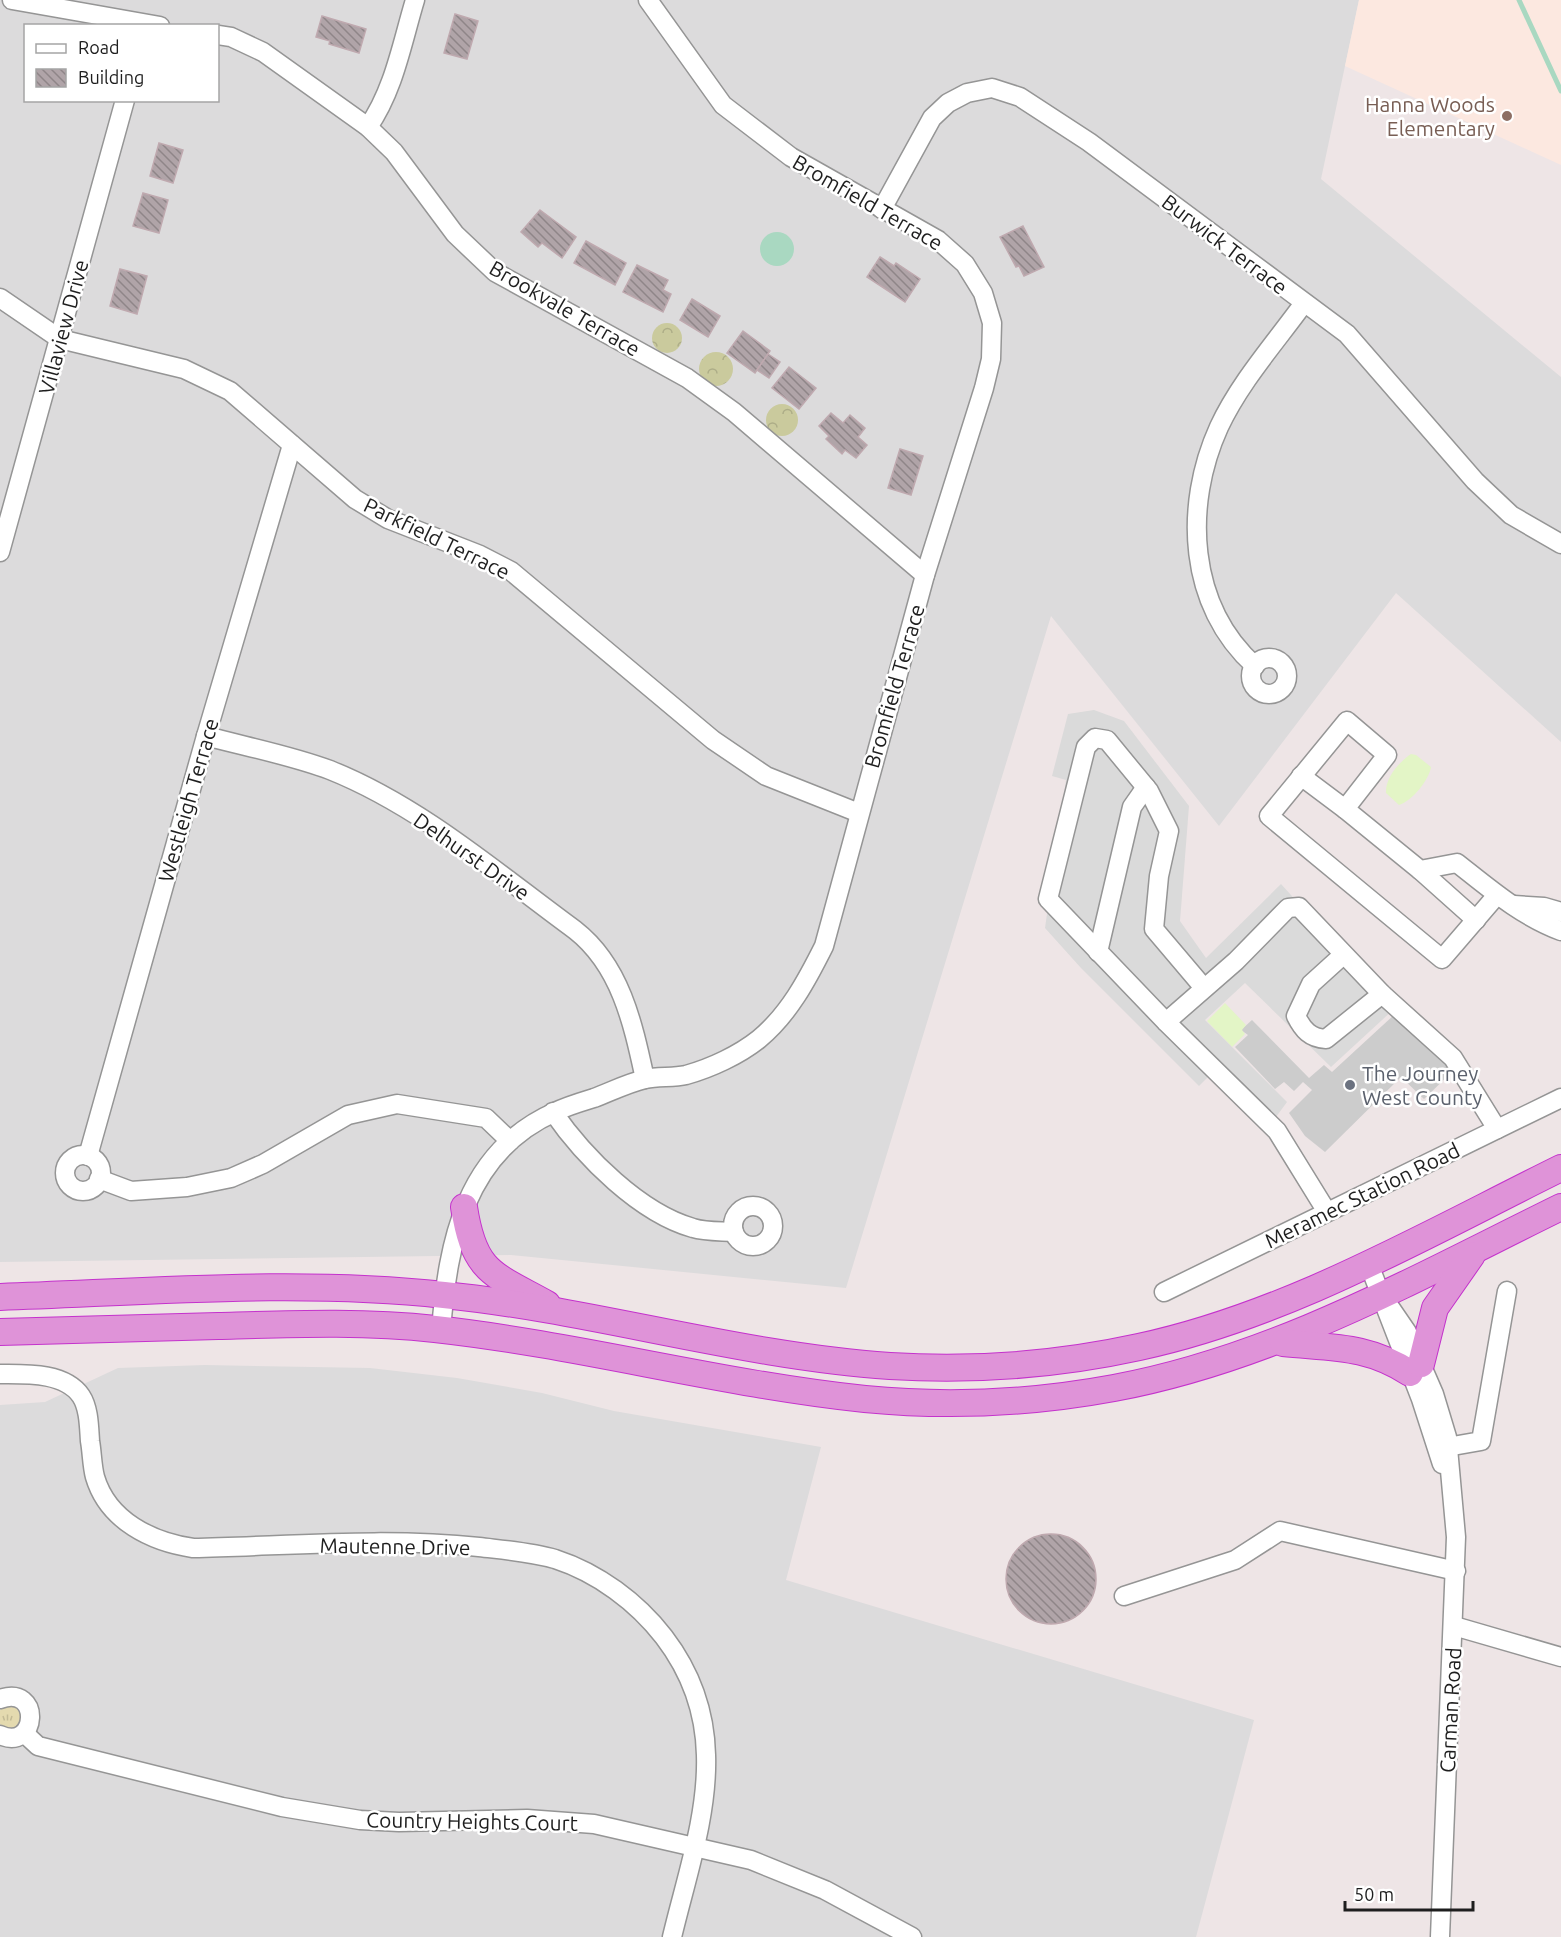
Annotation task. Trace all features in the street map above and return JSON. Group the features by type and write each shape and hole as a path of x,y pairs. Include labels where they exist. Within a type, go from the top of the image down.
{"highway":[{"path":"0,1297 336,1288 444,1295 563,1313 825,1359 888,1366 1014,1365 1139,1347 1198,1332 1258,1312 1368,1262 1561,1168"},
{"path":"464,1207 468,1233 479,1260 509,1283 563,1313"},
{"path":"0,1332 332,1323 441,1330 806,1391 868,1399 929,1403 1052,1397 1114,1388 1175,1375 1276,1342 1383,1297 1561,1207"},
{"path":"1276,1342 1365,1350 1416,1369 1435,1308 1477,1249"}],"street":[{"path":"12,0 145,24"},
{"path":"368,127 380,110 387,93 415,0"},
{"name":"Bromfield Terrace","path":"441,1330 444,1295 456,1230 464,1207 491,1160 510,1141 553,1113 645,1079 685,1075 731,1057 759,1039 786,1011 807,981 824,946 926,575 991,359 992,323 983,293 965,264 939,240 791,157 723,105 648,0"},
{"name":"Brookvale Terrace","path":"219,35 231,37 263,52 368,127 394,152 455,234 495,272 687,378 734,412 926,575"},
{"name":"Burwick Terrace","path":"882,209 932,118 948,103 967,93 992,88 1020,97 1089,142 1347,334 1475,481 1511,515 1561,544"},
{"name":"Villaview Drive","path":"0,552 124,102"},
{"name":"Parkfield Terrace","path":"0,298 60,339 184,369 230,392 355,499 388,519 480,555 511,571 713,740 766,776 859,813"},
{"path":"1254,666 1229,641 1209,602 1200,569 1197,505 1209,452 1220,426 1236,396 1304,303"},
{"name":"Westleigh Terrace","path":"88,1156 206,736 292,445"},
{"path":"1345,809 1387,755 1347,721 1269,816 1442,959 1476,920 1504,900 1561,912"},
{"name":"Delhurst Drive","path":"206,736 328,770 357,782 408,811 587,940 619,985 633,1026 645,1079"},
{"path":"1204,988 1154,929 1159,876 1168,831 1146,787 1107,740 1095,738 1086,747 1049,886 1048,899 1166,1022 1277,1131 1328,1212"},
{"path":"1301,776 1420,870 1476,920"},
{"path":"1098,952 1132,807 1146,787"},
{"path":"1420,870 1457,863 1504,900 1536,921 1561,931"},
{"path":"1166,1022 1236,961 1288,908 1299,907 1382,994 1453,1058 1497,1129"},
{"path":"1344,955 1311,984 1296,1016 1302,1029 1315,1038 1326,1039 1382,994"},
{"name":"Meramec Station Road","path":"1164,1293 1561,1098"},
{"path":"99,1179 131,1191 187,1187 231,1178 263,1164 348,1115 397,1104 486,1118 510,1141"},
{"path":"553,1113 592,1163 649,1205 693,1228 734,1232"},
{"path":"88,1156 98,1162 99,1179 92,1188 80,1191 66,1180 66,1168 72,1159 88,1156"},
{"name":"Carman Road","path":"1368,1262 1383,1297 1407,1332 1449,1483"},
{"path":"1447,1447 1480,1441 1507,1291"},
{"name":"Carman Road","path":"1416,1369 1434,1394 1447,1447 1456,1537 1440,1937"},
{"name":"Mautenne Drive","path":"0,1374 56,1379 81,1396 87,1413 95,1478 106,1498 131,1526 170,1545 193,1548 427,1542 513,1551 555,1560 596,1577 626,1598 652,1621 673,1648 690,1680 704,1724 706,1756 703,1802 672,1937"},
{"path":"1124,1596 1235,1560 1280,1531 1456,1572"},
{"path":"1454,1626 1561,1657"},
{"path":"0,1699 13,1697 19,1699 29,1708 30,1721 24,1733 11,1738 0,1735"},
{"name":"Country Heights Court","path":"24,1733 38,1746 282,1807 324,1815 399,1822 491,1819 558,1820 594,1824 694,1846 751,1860 797,1878 912,1937"}],"shaded area":[{"path":"0,0 1359,0 1321,179 1561,377 1561,742 1396,593 1219,826 1051,616 846,1288 511,1255 0,1262"},
{"name":"Hanna Woods Elementary","path":"1359,0 1561,0 1561,165 1345,66"},
{"path":"777,232 789,237 794,249 789,261 777,266 765,261 760,249 765,237"},
{"path":"1094,710 1124,721 1189,806 1180,921 1206,958 1281,884 1394,1009 1331,1067 1245,983 1205,1020 1287,1102 1276,1117 1218,1067 1199,1086 1081,968 1045,928 1066,780 1052,776 1068,714"},
{"path":"1411,754 1416,755 1431,767 1430,772 1419,789 1399,805 1386,793 1386,787 1394,771"},
{"path":"1225,1003 1246,1025 1242,1030 1245,1034 1232,1047 1207,1021"},
{"name":"The Journey West County","path":"1395,1014 1453,1071 1424,1099 1401,1077 1325,1152 1305,1136 1289,1113 1312,1090 1303,1082 1294,1091 1284,1082 1275,1089 1235,1047 1248,1035 1241,1030 1252,1020 1309,1078 1324,1065 1332,1072"},
{"path":"205,1365 370,1368 457,1378 542,1393 614,1411 821,1447 786,1580 1254,1720 1196,1937 0,1937 0,1405 45,1402 118,1368"}],"green space":[{"path":"667,323 677,328 682,338 677,348 667,353 657,348 652,338 657,328"},
{"path":"716,352 728,357 733,369 728,381 716,386 704,381 699,369 704,357"},
{"path":"782,404 793,409 798,420 793,431 782,436 771,431 766,420 771,409"},
{"path":"5,1706 15,1706 21,1712 21,1722 15,1728 5,1728 -1,1722 -1,1712"}],"building":[{"path":"455,14 478,21 467,59 444,53"},
{"path":"322,16 366,29 359,53 329,44 330,41 316,37"},
{"path":"159,143 183,150 173,183 150,176"},
{"path":"143,193 168,200 159,233 133,226"},
{"path":"540,210 576,237 562,258 542,243 538,247 521,232"},
{"path":"1023,226 1044,267 1024,276 1019,266 1016,267 1000,237"},
{"path":"586,241 626,263 615,285 574,263"},
{"path":"880,257 894,266 896,263 920,279 905,302 867,277"},
{"path":"637,265 668,280 663,290 671,294 663,312 623,292"},
{"path":"120,269 147,276 137,314 110,306"},
{"path":"692,299 720,316 708,337 680,320"},
{"path":"743,331 770,351 755,373 727,353"},
{"path":"768,354 780,362 769,378 757,370"},
{"path":"789,367 816,388 799,409 772,388"},
{"path":"831,413 843,423 850,415 865,428 858,437 867,445 856,458 845,450 842,454 826,439 829,436 819,426"},
{"path":"900,449 923,456 911,495 888,488"},
{"path":"1042,1534 1060,1534 1076,1541 1089,1554 1096,1570 1096,1588 1089,1604 1076,1617 1060,1624 1042,1624 1026,1617 1013,1604 1006,1588 1006,1570 1013,1554 1026,1541"}],"waterway":[{"path":"1519,0 1561,91"}],"place":[{"name":"Hanna Woods Elementary","path":"1507,116"},
{"name":"The Journey West County","path":"1350,1085"}]}
